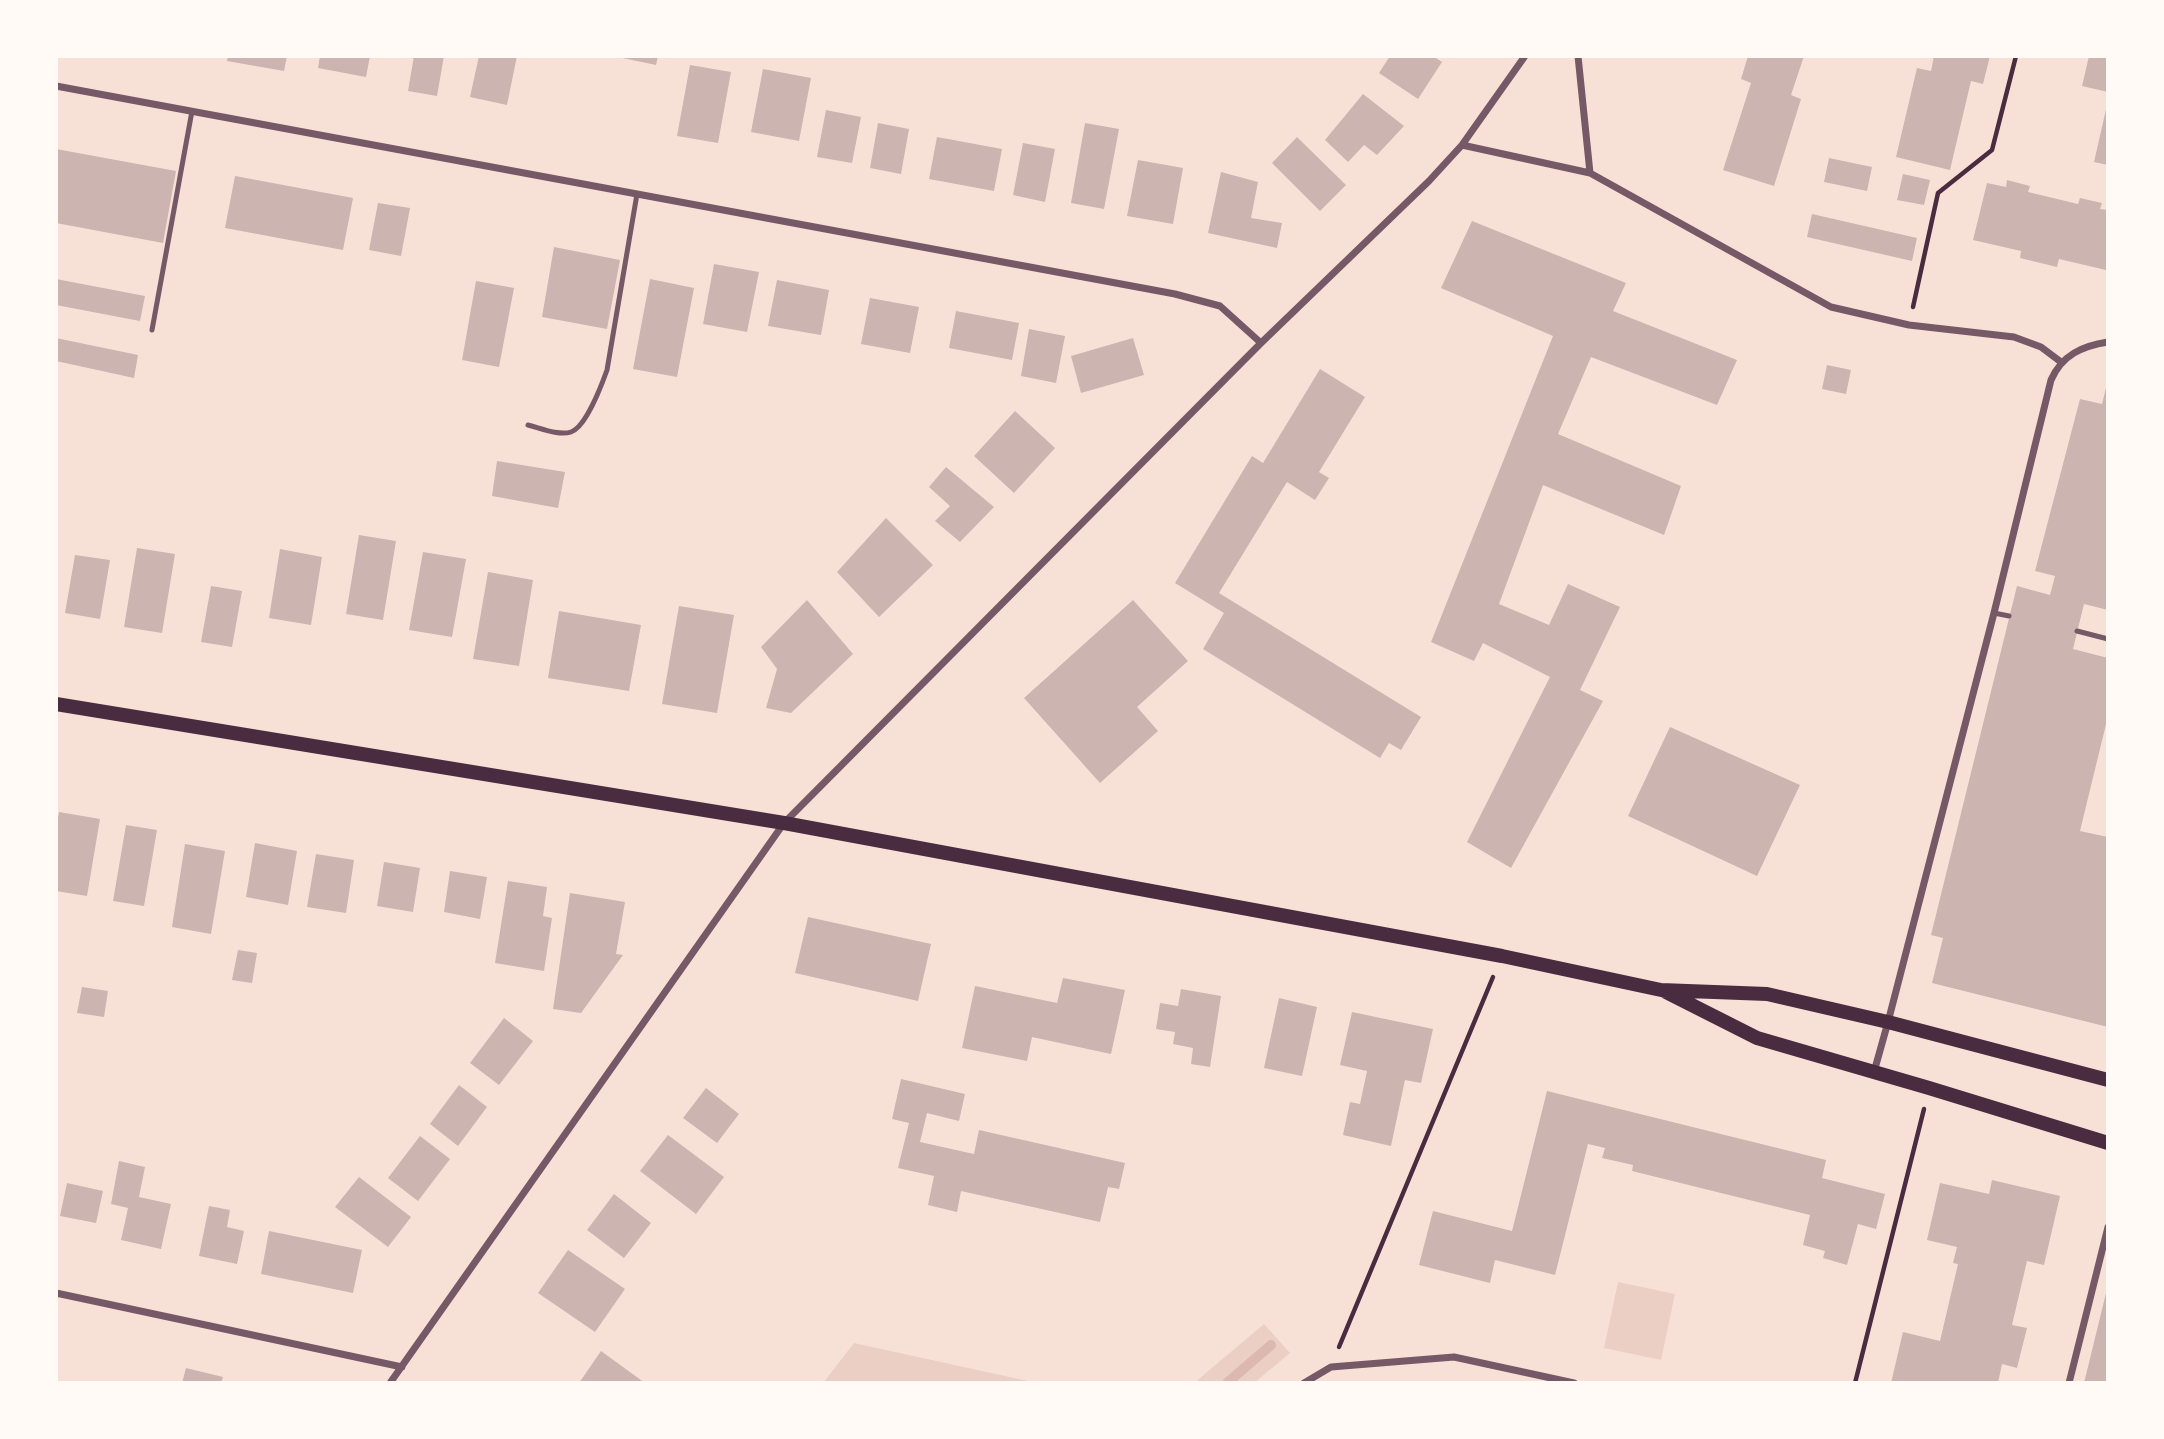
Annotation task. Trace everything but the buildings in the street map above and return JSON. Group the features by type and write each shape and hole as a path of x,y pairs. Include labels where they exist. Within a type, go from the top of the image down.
{"main road":[{"path":"56,704 784,823 1502,956 1661,990 1767,994 1888,1022 2108,1080"},
{"path":"1661,990 1757,1038 2108,1143"}],"street":[{"path":"390,1383 784,823 1261,343 1429,181 1462,145 1525,56"},
{"path":"1578,56 1590,173"},
{"path":"56,86 1175,294 1220,306 1261,343"},
{"path":"1462,145 1590,173 1831,307 1909,325 2014,337 2034,343 2061,362"},
{"path":"1874,1072 1994,613 2051,380 2061,362 2075,351 2108,342"},
{"path":"2069,1383 2108,1227"},
{"path":"56,1293 402,1367"},
{"path":"1304,1383 1331,1367 1454,1357 1574,1383"}],"lane":[{"path":"152,330 192,111"},
{"path":"528,425 570,432 577,429 599,392 607,370 637,194"},
{"path":"1994,613 2010,616"},
{"path":"2077,631 2108,639"}],"path":[{"path":"1909,325 1938,193 1992,150 2017,56"},
{"path":"1331,1367 1502,956"},
{"path":"1856,1383 1929,1088"}],"shaded area":[{"path":"1618,1282 1675,1294 1661,1360 1604,1348"},
{"path":"1264,1324 1290,1353 1254,1383 1194,1383"},
{"path":"854,1343 1037,1383 823,1383"}],"waterway":[{"path":"1227,1383 1271,1345"}]}
